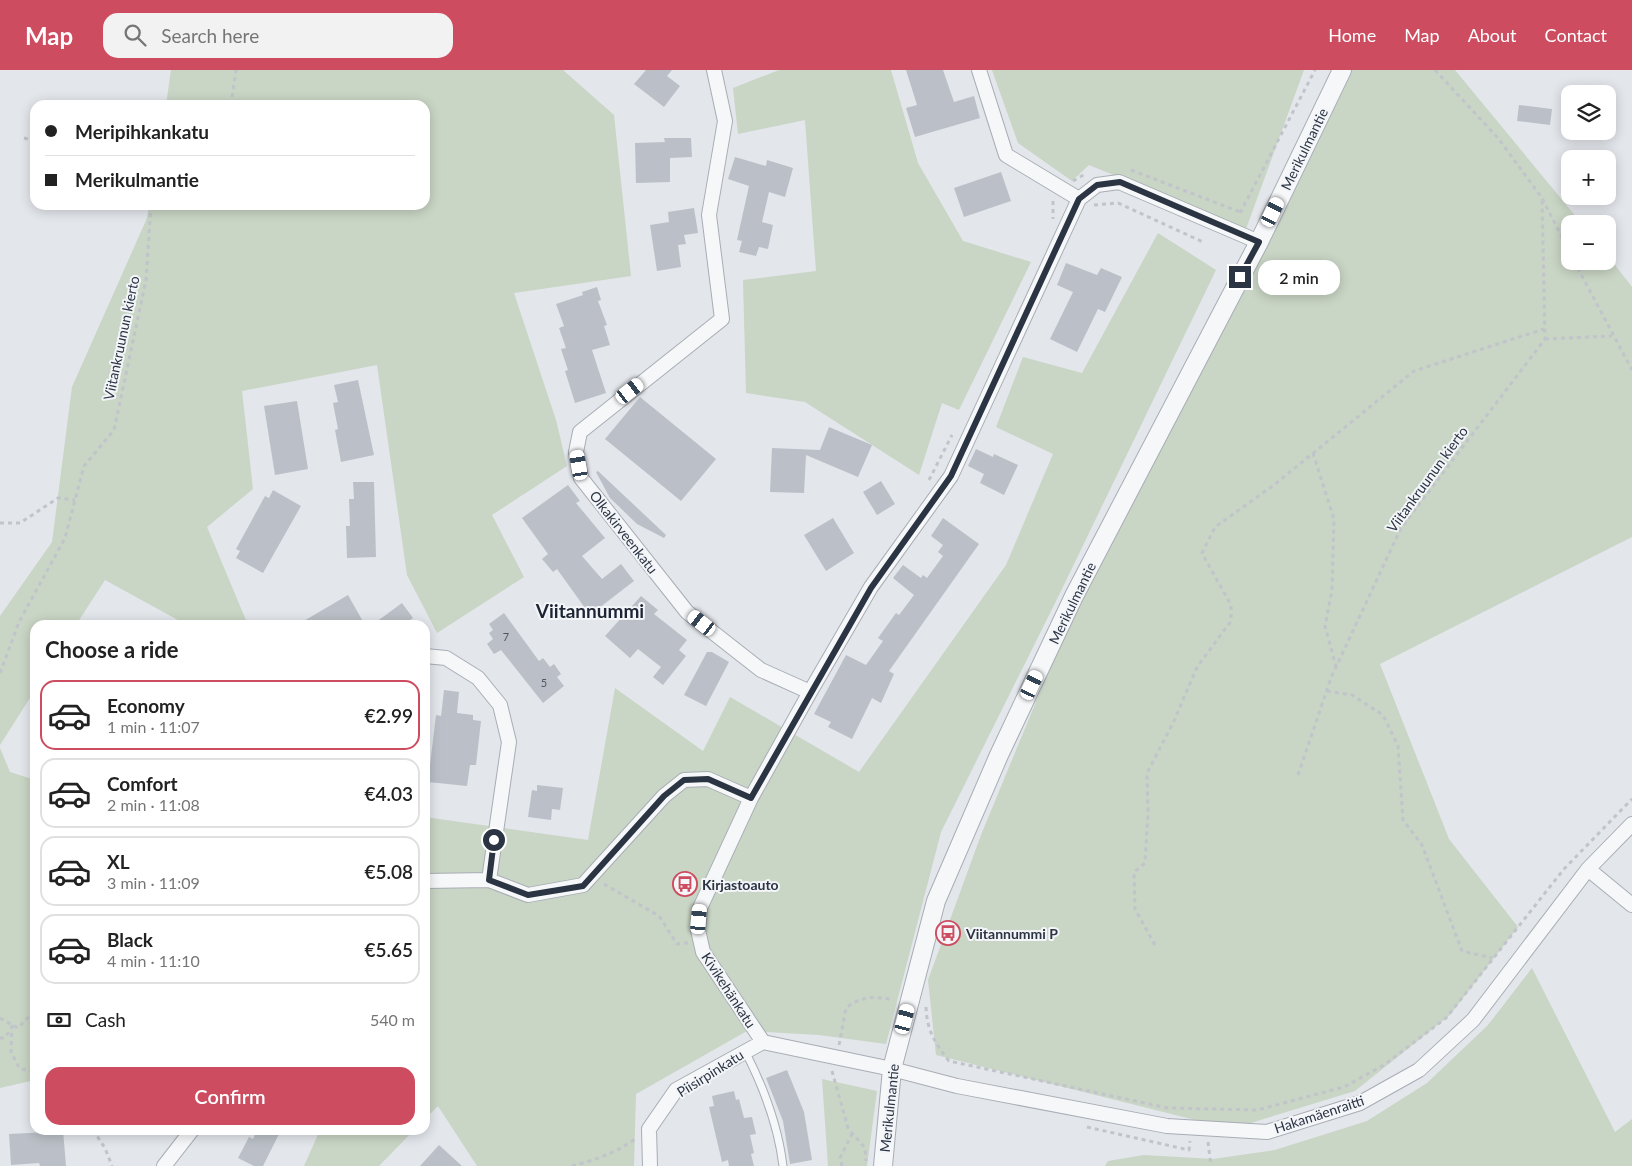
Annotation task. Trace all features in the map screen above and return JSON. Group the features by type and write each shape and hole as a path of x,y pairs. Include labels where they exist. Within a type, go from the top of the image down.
{"street":[{"name":"Olkakirveenkatu","path":"714,70 725,121 709,215 722,319 593,420 580,432 576,452 581,478 687,612 761,670 810,692"},
{"path":"979,70 1006,155 1079,199"},
{"name":"Merikulmantie","path":"883,1166 892,1069 936,901 999,755 1074,596 1259,242 1342,70"},
{"name":"Kivikehänkatu","path":"892,1069 762,1042 703,952 698,930 700,908 751,798 810,692 871,588 951,476 1079,199 1097,185 1120,182 1259,242"},
{"path":"430,656 446,658 478,678 500,706 509,742 489,880"},
{"path":"430,881 489,880 528,895 583,886 664,796 684,780 708,779 751,798"},
{"name":"Hakamäenraitti","path":"892,1069 1012,1098 1167,1126 1267,1132 1360,1103 1419,1070 1473,1020 1588,869 1632,824"},
{"path":"1588,869 1632,905"},
{"name":"Piisirpinkatu","path":"648,1129 676,1090 762,1042"},
{"path":"648,1129 650,1166"},
{"path":"164,1166 188,1135"}],"lane":[{"path":"745,1051 759,1078 775,1124 784,1166"}],"path":[{"path":"232,100 236,70"},
{"path":"1231,230 1315,70"},
{"path":"1435,70 1498,138 1542,198 1561,235"},
{"path":"24,138 30,140"},
{"path":"1542,198 1545,339 1612,336"},
{"path":"1050,226 1053,218 1053,201"},
{"path":"1090,212 1094,205 1118,203 1203,242"},
{"name":"Viitankruunun kierto","path":"75,500 84,466 114,430 146,280 152,210"},
{"path":"1579,270 1612,336 1632,370"},
{"path":"1155,945 1135,908 1134,872 1145,862 1147,773 1174,721 1197,666 1230,622 1231,605 1202,553 1215,528 1274,485 1414,371 1544,329"},
{"name":"Viitankruunun kierto","path":"1298,775 1336,667 1401,528 1545,339"},
{"path":"928,481 954,431"},
{"path":"1313,453 1334,518 1332,590 1325,626 1336,667"},
{"path":"0,523 20,523 58,498 75,500 65,538 19,622 0,673"},
{"path":"1327,691 1352,695 1383,715 1398,746 1403,820 1422,845 1462,951 1492,958"},
{"path":"838,1047 846,1008 856,1000 876,997 926,1006 927,1025 933,1041 949,1061 1168,1108 1257,1110 1344,1087 1384,1065 1446,1018 1564,869 1632,799"},
{"path":"591,876 659,916 677,944 691,943"},
{"path":"0,1018 18,1028 30,1015"},
{"path":"0,1038 6,1038 12,1025"},
{"path":"12,1025 11,1052 20,1068 30,1070"},
{"path":"832,1071 848,1128 865,1148 866,1164"},
{"path":"1207,1128 1211,1166"},
{"path":"572,1166 626,1146 648,1129"},
{"path":"842,1166 840,1158 852,1134"},
{"path":"96,1135 105,1148 112,1166"}],"green space":[{"path":"171,70 563,70 614,115 631,276 514,293 556,420 567,466 492,515 524,577 437,633 407,575 377,365 242,391 253,489 207,527 246,620 178,620 105,580 79,620 30,620 30,698 0,745 0,616 52,542 72,387 147,218 148,210 430,210 430,100 167,100"},
{"path":"779,70 891,70 918,163 963,241 1031,262 959,410 942,403 919,475 805,402 746,393 743,280 816,271 805,120 738,134 733,88"},
{"path":"992,70 1304,70 1246,229 1089,165 1072,181 1018,143"},
{"path":"1352,70 1455,70 1561,199 1561,205 1566,205 1575,215 1561,215 1561,270 1616,270 1616,266 1632,287 1632,537 1380,664 1449,839 1518,927 1450,1015 1355,1091 1231,1129 936,1055 928,980 981,835 1059,646"},
{"path":"1158,233 1216,270 1061,591 941,832 886,1044 819,1035 747,1031 636,1094 634,1166 477,1166 438,1106 430,1114 430,818 588,840 615,688 703,751 730,697 859,772 1006,565 1053,454 996,427 1023,357 1082,373"},
{"path":"0,748 10,772 30,778 30,1081 0,1088"},
{"path":"1532,968 1615,1132 1632,1119 1632,1166 1105,1166 1108,1161 1144,1155 1213,1159 1275,1150 1367,1121 1427,1083 1488,1025"},
{"path":"822,1079 877,1091 867,1166 828,1166"},
{"path":"318,1135 409,1135 379,1166 304,1166"}],"building":[{"path":"646,70 672,70 667,76 680,86 664,107 634,84"},
{"path":"906,70 943,70 954,102 974,96 980,118 915,137 906,108 917,105"},
{"path":"1519,105 1552,109 1550,125 1517,121"},
{"path":"664,138 691,138 692,157 670,158 670,182 636,183 635,143 665,142"},
{"path":"735,157 766,166 767,160 793,168 785,197 769,192 762,222 773,225 768,249 759,247 756,256 739,252 742,241 737,240 749,186 728,179"},
{"path":"1001,172 1011,201 964,217 954,188"},
{"path":"694,208 698,233 684,235 686,244 678,245 681,267 657,271 650,225 669,222 668,212"},
{"path":"1066,263 1097,275 1101,268 1122,277 1105,312 1098,309 1077,352 1050,339 1073,292 1057,285"},
{"path":"597,287 601,300 598,301 607,325 604,326 610,345 592,350 606,393 575,403 565,371 568,370 561,349 566,348 559,328 564,326 556,304 583,295 582,292"},
{"path":"358,380 374,455 341,462 335,430 338,429 333,403 338,402 334,385"},
{"path":"640,397 716,459 681,501 605,439"},
{"path":"297,401 308,469 275,475 264,406"},
{"path":"829,427 872,445 858,477 806,455 804,493 770,492 772,448 820,450"},
{"path":"976,449 993,457 994,454 1018,465 1004,495 980,483 984,474 968,466"},
{"path":"598,471 666,535 664,538 637,524 610,498 596,472"},
{"path":"881,481 895,504 877,515 863,492"},
{"path":"353,482 374,482 376,557 347,558 346,526 350,526 349,499 354,499"},
{"path":"568,485 580,501 576,503 605,538 582,556 602,579 621,564 634,581 590,615 557,569 553,572 542,559 548,554 522,518"},
{"path":"273,490 301,506 263,573 236,558 240,551 236,549 265,496 269,498"},
{"path":"833,518 854,553 826,571 804,535"},
{"path":"943,518 979,544 889,671 894,674 881,703 872,698 852,739 828,727 831,722 814,714 846,655 866,665 883,641 878,638 896,613 899,615 914,595 893,578 903,565 921,578 923,575 927,578 943,556 938,552 943,545 931,536"},
{"path":"348,595 362,620 306,620"},
{"path":"641,596 658,610 654,614 687,640 679,650 686,656 663,685 653,677 661,667 638,649 630,658 605,636"},
{"path":"402,603 413,618 410,620 379,620"},
{"path":"504,613 539,661 543,658 550,667 554,664 561,674 557,677 564,686 543,703 501,650 494,654 487,644 493,639 489,633 493,630 489,624"},
{"path":"707,652 712,652 729,662 706,706 684,695"},
{"path":"444,690 459,692 457,713 473,715 473,720 481,721 476,765 470,765 467,786 430,782 430,765 436,715 441,716"},
{"path":"537,785 563,788 560,810 552,809 551,820 528,817 532,790 537,791"},
{"path":"787,1070 804,1112 812,1160 790,1164 783,1121 766,1078"},
{"path":"734,1091 736,1100 739,1099 744,1118 752,1117 756,1134 750,1135 754,1153 751,1154 754,1166 729,1166 728,1160 722,1162 709,1107 714,1106 712,1096"},
{"path":"9,1134 63,1135 66,1166 40,1166 39,1163 11,1165"},
{"path":"255,1135 278,1135 263,1166 254,1166 238,1158 249,1137 253,1139"},
{"path":"439,1145 462,1166 420,1166"}],"place":[{"name":"Kirjastoauto","path":"685,884"},
{"name":"Viitannummi P","path":"948,933"}],"district":[{"name":"Viitannummi","path":"590,610"}],"route":[{"path":"494,840 489,880 528,895 583,886 664,796 684,780 708,779 751,798 871,588 951,476 1079,199 1097,185 1120,182 1259,242 1240,277"}]}
